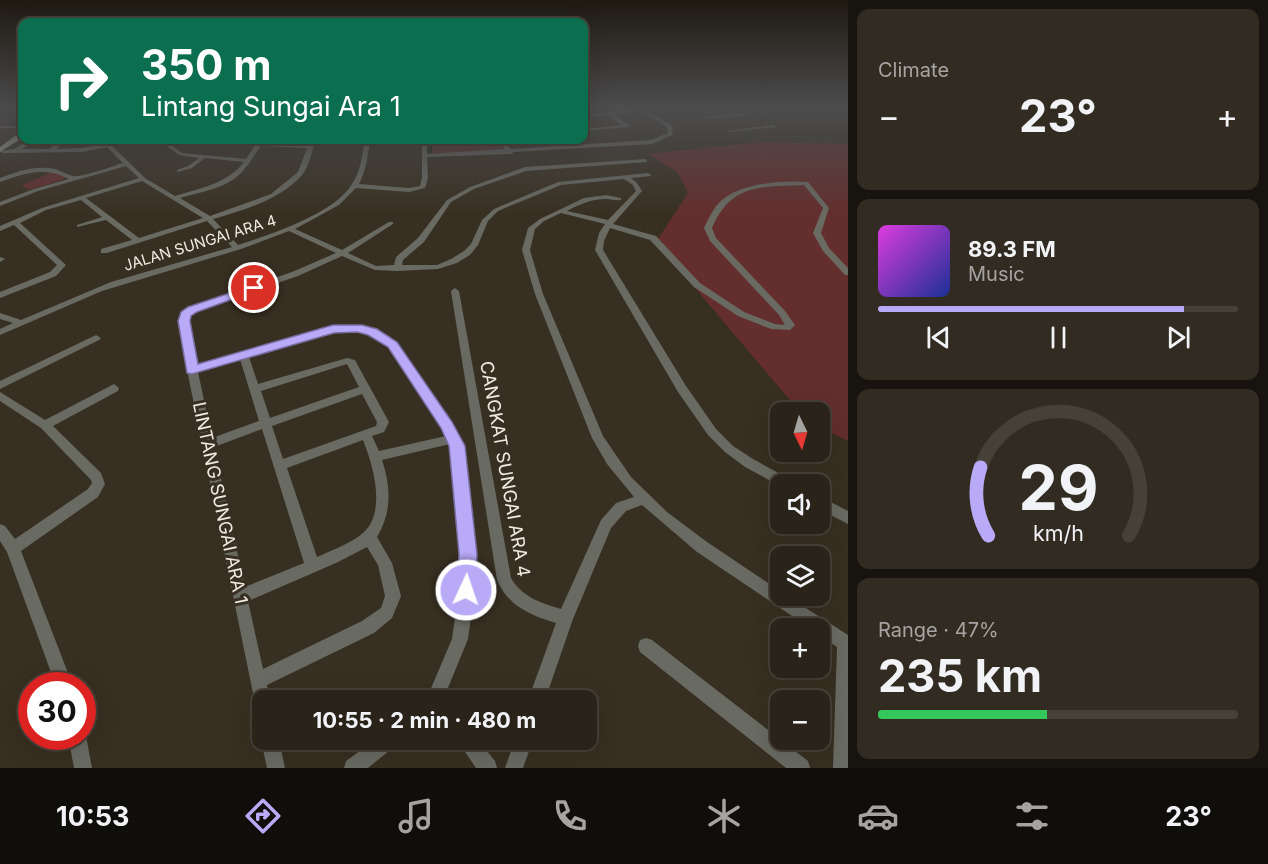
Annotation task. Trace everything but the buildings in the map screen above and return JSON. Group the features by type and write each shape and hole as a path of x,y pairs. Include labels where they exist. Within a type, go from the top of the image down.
{"street":[{"path":"16,151 26,144"},
{"path":"49,151 59,144"},
{"path":"91,149 94,144"},
{"path":"2,153 91,149 102,144"},
{"path":"109,144 143,179 208,218 237,248"},
{"path":"167,144 181,154 247,161"},
{"path":"175,198 222,182 239,171 259,144 310,147"},
{"path":"104,251 250,205 283,188 301,172 311,144"},
{"name":"JALAN SUNGAI ARA 4","path":"0,332 113,284 237,248 290,229 334,205 355,186 363,173 367,144"},
{"path":"355,186 409,190 423,187 424,144"},
{"path":"503,144 511,152"},
{"path":"424,156 622,144 632,151"},
{"path":"179,171 190,167 203,157"},
{"path":"397,269 399,259 421,240 449,201 472,188 522,169 645,161"},
{"path":"0,204 28,192 126,164"},
{"path":"0,180 28,170 51,169 61,171 74,179"},
{"path":"290,229 375,268 438,267 454,261 474,245 489,215 557,184 648,176"},
{"path":"626,178 635,184 639,191 609,224 599,240 599,250 688,399 712,432 729,449 770,475"},
{"path":"0,229 44,209 143,179"},
{"path":"560,211 652,238 697,285 741,314 774,327 787,328 790,325 782,313 713,239 708,228 712,213 724,199 733,193 748,188 806,183 826,208 817,233 826,249 848,273"},
{"path":"619,199 606,196 586,199 532,228 526,250 538,294 598,438 609,459 644,499 681,534 846,644 842,768"},
{"path":"82,198 137,240"},
{"path":"79,226 108,217"},
{"path":"0,295 53,274 62,265 15,222"},
{"name":"LINTANG SUNGAI ARA 1","path":"260,690 192,370 184,321 188,312 296,274 343,254 391,223"},
{"name":"CANGKAT SUNGAI ARA 4","path":"455,291 475,396 504,580 508,590 521,603 565,618"},
{"path":"0,316 22,323"},
{"path":"192,370 333,329 357,328 373,332 393,345 454,439 468,554 467,577 459,639 440,690"},
{"path":"0,385 96,338"},
{"path":"243,354 312,564"},
{"path":"255,389 347,361 351,362 383,422 383,426 280,465"},
{"path":"45,425 114,388"},
{"path":"208,444 364,389"},
{"path":"0,396 45,425 97,477 99,484 93,493 13,548"},
{"path":"375,457 454,439"},
{"path":"240,597 369,537 381,514 382,487 375,457 368,440"},
{"path":"540,690 565,618 606,524 621,507 644,499"},
{"path":"830,508 848,518"},
{"path":"0,530 13,548 60,672"},
{"path":"258,680 368,627 387,613 393,596 385,563 369,537"},
{"path":"646,646 801,768"},
{"path":"79,750 82,768"},
{"path":"272,750 276,768"},
{"path":"353,768 376,750"},
{"path":"474,750 488,768"},
{"path":"514,768 520,750"}],"shaded area":[{"path":"431,144 499,144 504,149 500,151 432,153"},
{"path":"743,144 848,144 848,441 830,432 830,402 792,402 656,242 688,193 678,173 648,154"},
{"path":"55,171 66,177 28,190 22,185"}],"waterway":[{"path":"430,144 431,152"}],"route":[{"path":"254,288 192,309 186,314 184,321 192,370 333,329 357,328 373,332 393,345 447,426 457,446 468,554 466,590"}]}
